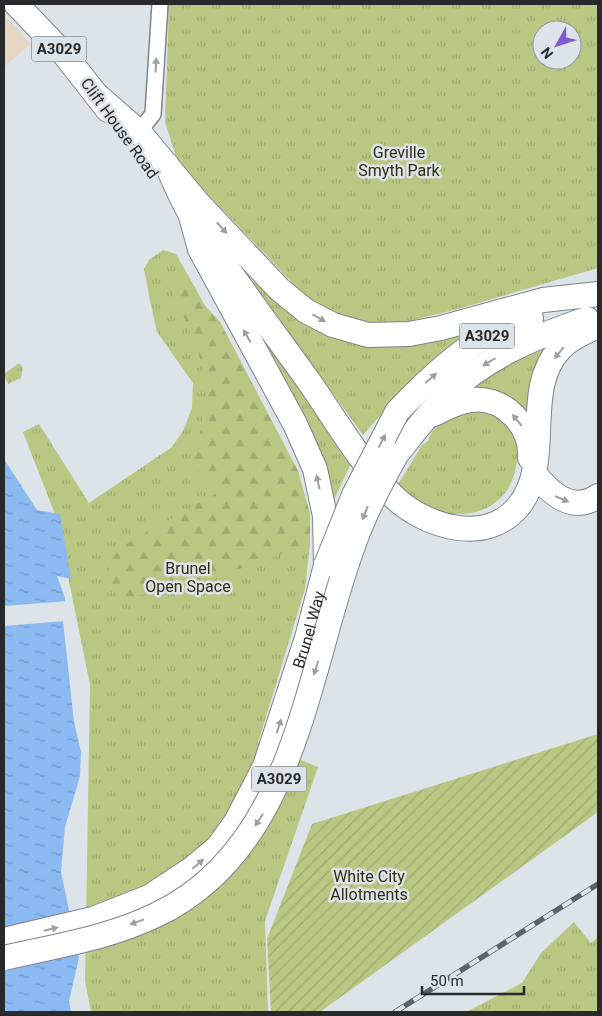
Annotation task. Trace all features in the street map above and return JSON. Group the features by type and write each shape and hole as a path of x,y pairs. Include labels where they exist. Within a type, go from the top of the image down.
{"highway":[{"name":"Clift House Road","path":"16,4 65,55 99,97 119,128 165,176"},
{"name":"A3029","path":"99,97 140,132 165,176 353,445 396,499 430,521 467,529 485,528 511,514 527,494 534,473 541,398 548,367 559,350 577,336 598,326"},
{"path":"165,176 294,302 320,319 355,332 394,335 441,328 543,300 598,294"},
{"name":"A3029","path":"189,210 200,249 296,424 315,469 325,516 326,565"},
{"name":"Brunel Way","path":"4,940 93,919 150,897 193,868 218,847 236,822 265,766 307,638 326,565 354,495 397,412 419,388 454,358 496,331 598,294"},
{"name":"A3029","path":"424,419 459,384 488,362 529,342 598,316"},
{"path":"424,419 453,405 471,400 486,400 494,403 518,419 528,439 530,462 525,484 511,514"},
{"name":"Brunel Way","path":"4,958 104,935 156,915 200,888 241,847 274,793 298,725 353,545 368,506 396,455 424,419"},
{"path":"534,473 548,490 563,500 577,502 598,496"}],"street":[{"path":"140,132 146,127 154,114 160,4"}],"shaded area":[{"path":"4,14 30,44 4,67"}],"green space":[{"name":"Greville Smyth Park","path":"169,4 598,4 598,268 458,309 389,326 347,317 322,307 302,293 178,163 165,122"},
{"name":"Brunel Open Space","path":"163,250 176,254 205,306 220,322 298,471 310,514 310,544 305,589 258,743 318,767 265,921 268,1012 91,1012 85,981 90,685 56,517 23,432 39,424 89,503 172,447 183,431 192,408 193,383 157,332 150,301 144,269 149,260"},
{"path":"188,275 205,306 220,322 298,471 310,514 310,544 194,585 130,597 114,591 109,581 109,562 124,545 217,493 191,461 204,415 205,378 196,347 171,289 179,278"},
{"path":"252,282 258,282 333,336 478,330 417,379 363,435"},
{"path":"236,294 353,459 332,504"},
{"path":"554,335 531,431 464,393"},
{"path":"19,363 23,368 21,378 8,384 4,374"},
{"path":"478,408 502,420 516,442 517,463 514,475 509,486 494,504 472,513 444,514 433,511 397,486 422,445 428,441 436,427 448,418"},
{"name":"White City Allotments","path":"598,734 598,812 320,1012 271,1012 267,939 312,824"},
{"path":"574,922 591,943 598,937 598,1012 466,1012 522,983 541,953"}],"water":[{"path":"4,459 37,510 60,514 71,579 57,576 65,598 63,621 74,722 81,752 80,776 65,827 61,872 79,958 69,1001 71,1012 4,1012"}],"pier":[{"path":"68,601 65,621 4,626 4,606"}],"railway":[{"path":"395,1012 598,884"}]}
